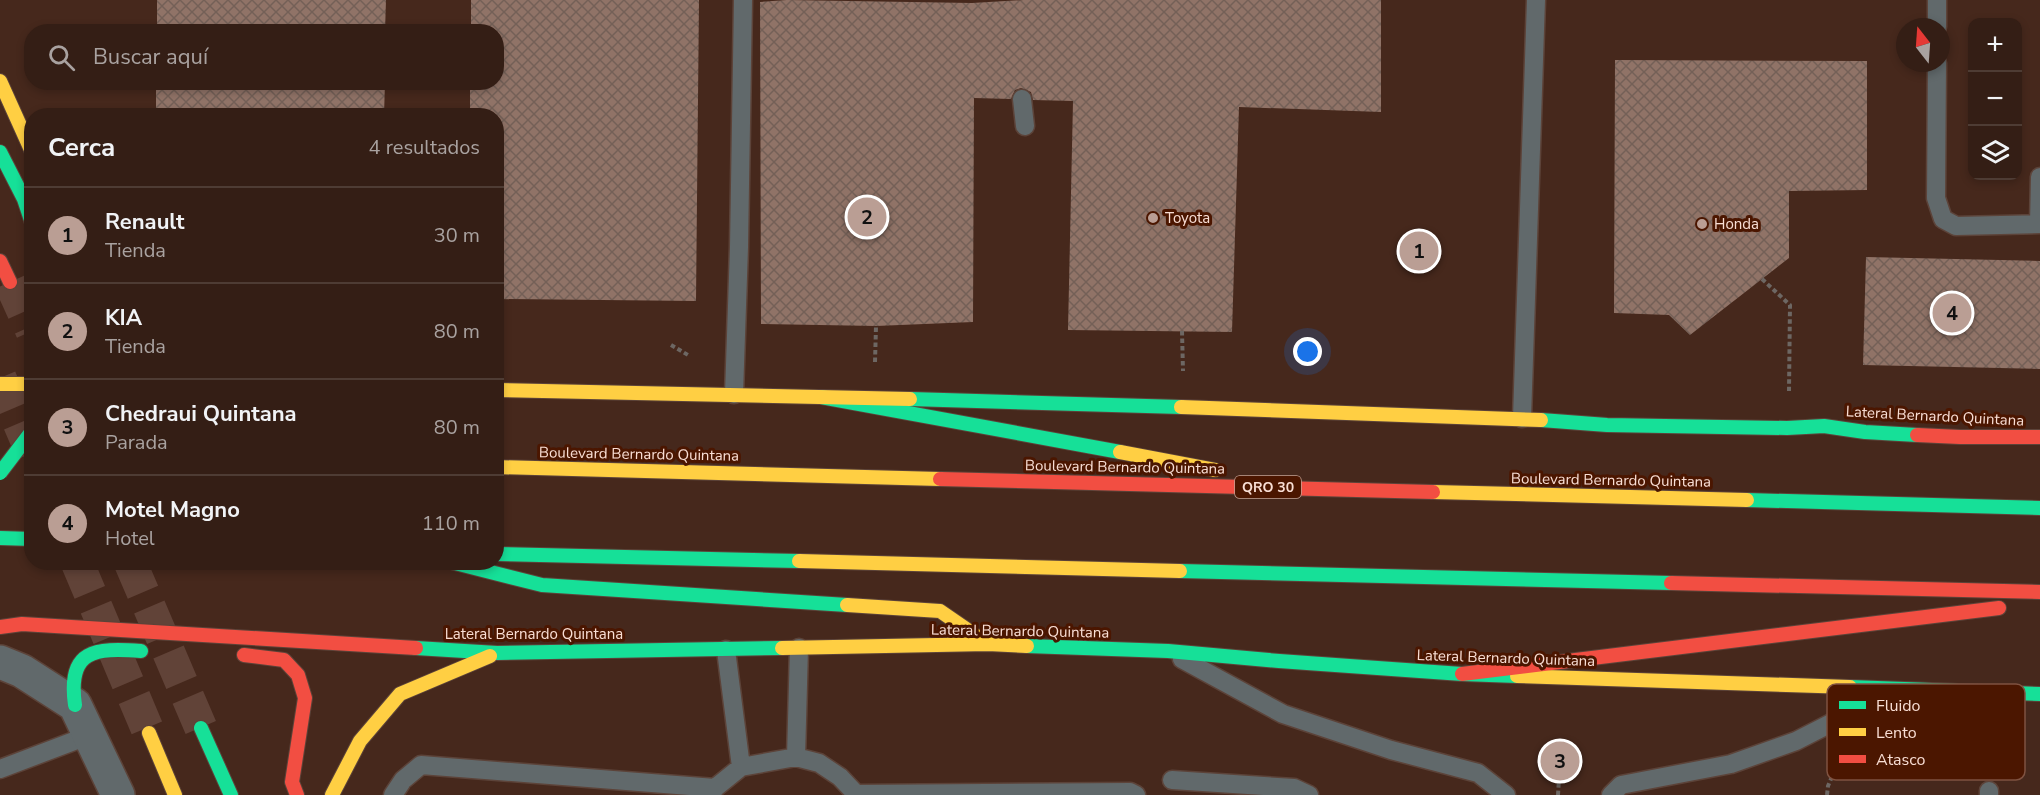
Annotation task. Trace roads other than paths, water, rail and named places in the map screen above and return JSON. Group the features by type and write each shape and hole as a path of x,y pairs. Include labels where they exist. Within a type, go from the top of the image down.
{"main road":[{"path":"0,81 24,134"},
{"path":"0,152 24,199"},
{"path":"0,261 10,282"},
{"path":"0,384 24,384"},
{"name":"Lateral Bernardo Quintana","path":"504,390 734,394 1522,418 1607,425 1787,428 1824,426 1865,432 1960,437 2040,437"},
{"path":"821,397 1317,489"},
{"path":"0,473 24,442"},
{"path":"0,454 24,455"},
{"name":"Boulevard Bernardo Quintana","path":"504,467 2040,507"},
{"path":"0,538 24,539"},
{"path":"504,554 2040,592"},
{"path":"483,570 542,585 940,611 988,644"},
{"path":"1462,674 2040,603"},
{"name":"Lateral Bernardo Quintana","path":"0,627 22,624 497,653 988,644 1167,651 1462,674 1827,685"},
{"path":"75,705 73,678 80,661 99,650 158,651"},
{"path":"332,795 360,741 400,694 497,653"},
{"path":"228,654 284,660 298,675 305,698 292,782 297,795"},
{"name":"Lateral Bernardo Quintana","path":"2025,693 2040,694"},
{"path":"201,728 231,795"},
{"path":"149,733 176,795"}],"street":[{"path":"0,662 22,670 75,705 118,795"}],"lane":[{"path":"734,394 743,0"},
{"path":"1522,418 1536,0"},
{"path":"1937,0 1937,18"},
{"path":"1937,72 1936,198 1943,219 1956,226 2039,224 2040,177"},
{"path":"1022,99 1025,126"},
{"path":"796,757 799,648"},
{"path":"726,650 741,767"},
{"path":"1167,651 1283,714 1392,750 1478,773 1506,795"},
{"path":"1611,795 1621,785 1731,764 1796,741 1827,725"},
{"path":"0,769 90,735"},
{"path":"393,795 403,780 421,765 713,792 741,767 796,757 819,763 840,777 856,795 1130,792 1136,795"},
{"path":"1172,780 1294,788 1310,795"}],"tunnel":[{"path":"10,282 24,313"},
{"path":"0,378 24,434"},
{"path":"80,570 149,733"},
{"path":"133,570 201,728"}],"place":[{"name":"KIA","path":"867,217"},
{"name":"Toyota","path":"1153,218"},
{"name":"Honda","path":"1702,224"},
{"name":"Renault","path":"1419,251"},
{"name":"Motel Magno","path":"1952,313"},
{"name":"Chedraui Quintana","path":"1560,761"}]}
